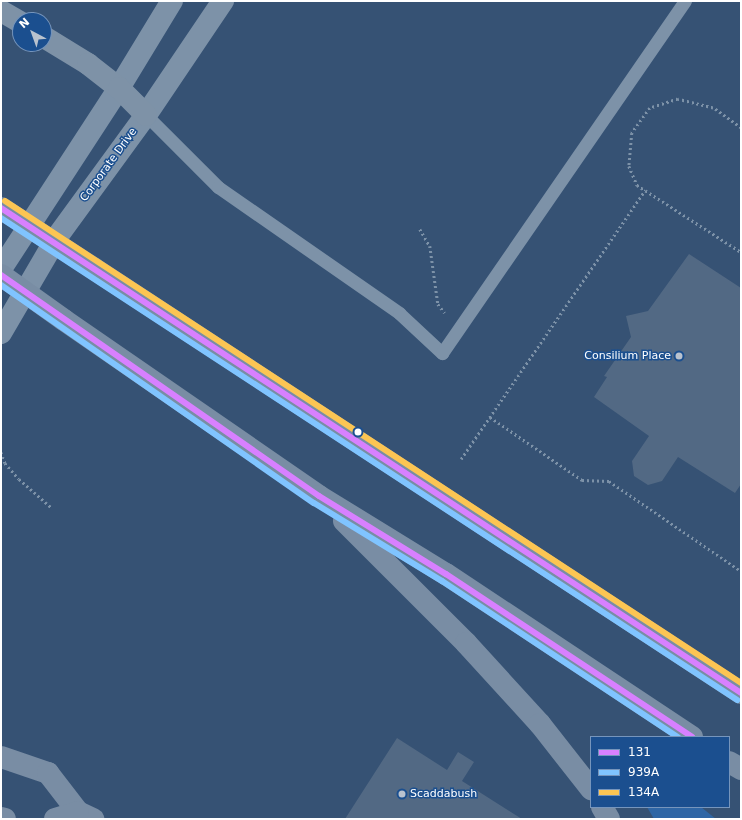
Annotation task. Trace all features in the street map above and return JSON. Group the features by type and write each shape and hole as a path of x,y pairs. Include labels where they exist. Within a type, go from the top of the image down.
{"highway":[{"path":"1,11 12,17"},
{"path":"52,42 88,64 119,88 146,115"}],"main road":[{"path":"1,208 741,693"},
{"path":"1,275 319,496 446,574 690,736"},
{"path":"319,496 466,643 540,724 590,788"},
{"path":"1,757 48,773 86,815"},
{"path":"730,763 741,770"},
{"path":"603,808 609,819"},
{"path":"55,819 86,815"},
{"path":"1,818 5,819"}],"street":[{"path":"1,269 119,88 172,1"},
{"name":"Corporate Drive","path":"1,332 57,237 146,115 223,1"}],"lane":[{"path":"146,115 218,187 399,313 442,353 460,330 685,1"}],"path":[{"path":"741,128 713,108 678,99 650,108 632,133 629,166 637,185 741,252"},
{"path":"461,459 646,190"},
{"path":"420,229 430,246 438,304 460,330"},
{"path":"490,416 582,480 609,481 741,571"},
{"path":"1,452 5,463 19,479 51,507"}],"shaded area":[{"path":"648,808 702,808 716,819 654,819"}],"building":[{"name":"Consilium Place","path":"689,254 741,288 741,484 735,493 678,457 662,481 648,485 634,476 632,461 649,436 594,397 607,377 604,376 631,337 626,316 648,311"},
{"name":"Scaddabush","path":"397,738 447,770 458,752 474,762 462,781 522,819 345,819"}],"transit line":[{"name":"134A","path":"5,201 741,683"},
{"name":"131","path":"1,208 741,693"},
{"name":"939A","path":"1,218 737,700"},
{"name":"131","path":"1,275 319,496 446,574 690,736"},
{"name":"939A","path":"1,285 314,503 442,581 676,736"}],"place":[{"name":"Consilium Place","path":"679,356"},
{"name":"Scaddabush","path":"402,794"}]}
